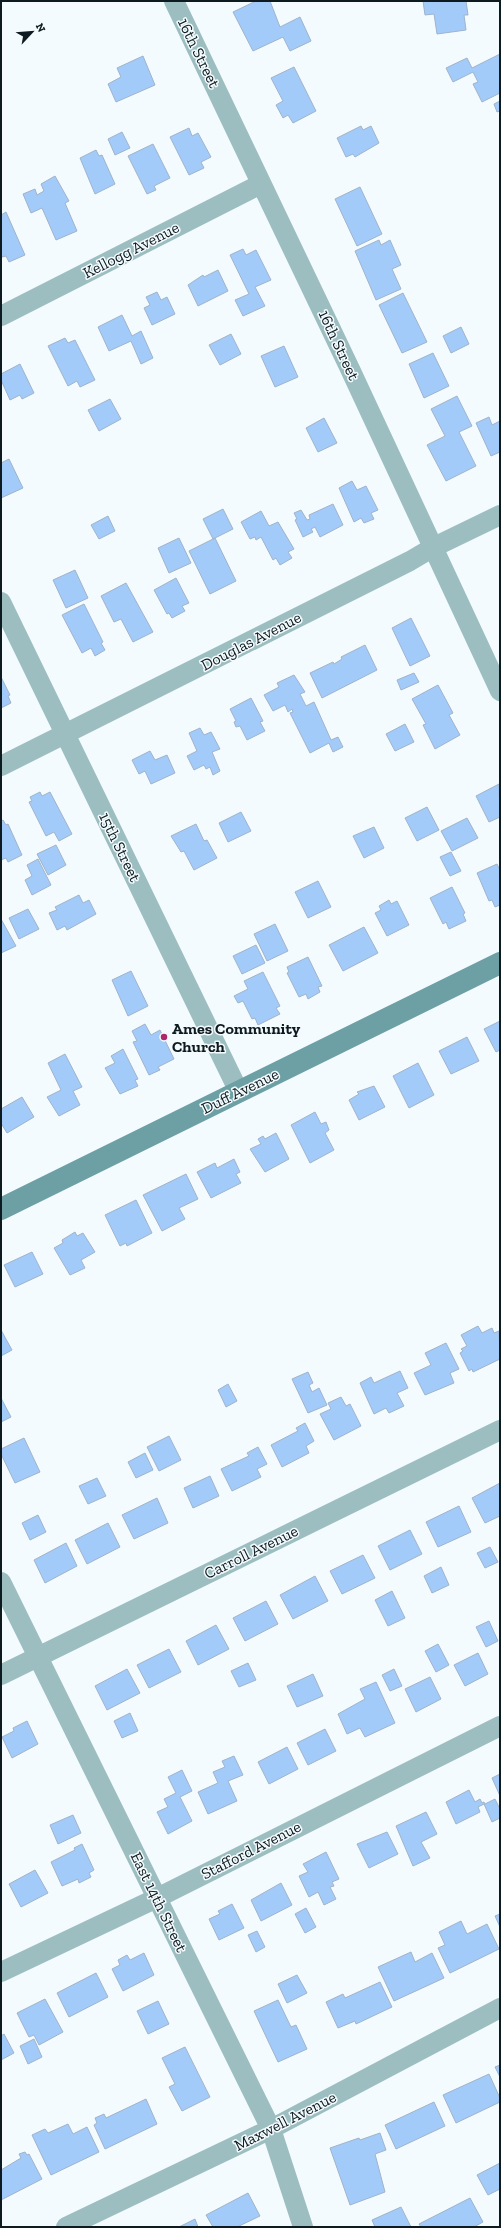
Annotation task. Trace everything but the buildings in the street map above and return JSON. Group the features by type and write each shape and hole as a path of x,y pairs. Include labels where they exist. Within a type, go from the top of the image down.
{"main road":[{"name":"Duff Avenue","path":"1,1209 500,963"}],"street":[{"name":"16th Street","path":"174,1 353,376 500,691"},
{"name":"Kellogg Avenue","path":"1,316 261,184"},
{"name":"Douglas Avenue","path":"1,766 432,548 500,516"},
{"name":"15th Street","path":"1,602 239,1092"},
{"name":"Carroll Avenue","path":"1,1675 500,1430"},
{"name":"East 14th Street","path":"1,1582 271,2129 303,2227"},
{"name":"Stafford Avenue","path":"1,1972 157,1898 500,1726"},
{"name":"Maxwell Avenue","path":"66,2227 271,2129 500,2008"}],"place":[{"name":"Ames Community Church","path":"164,1037"}]}
